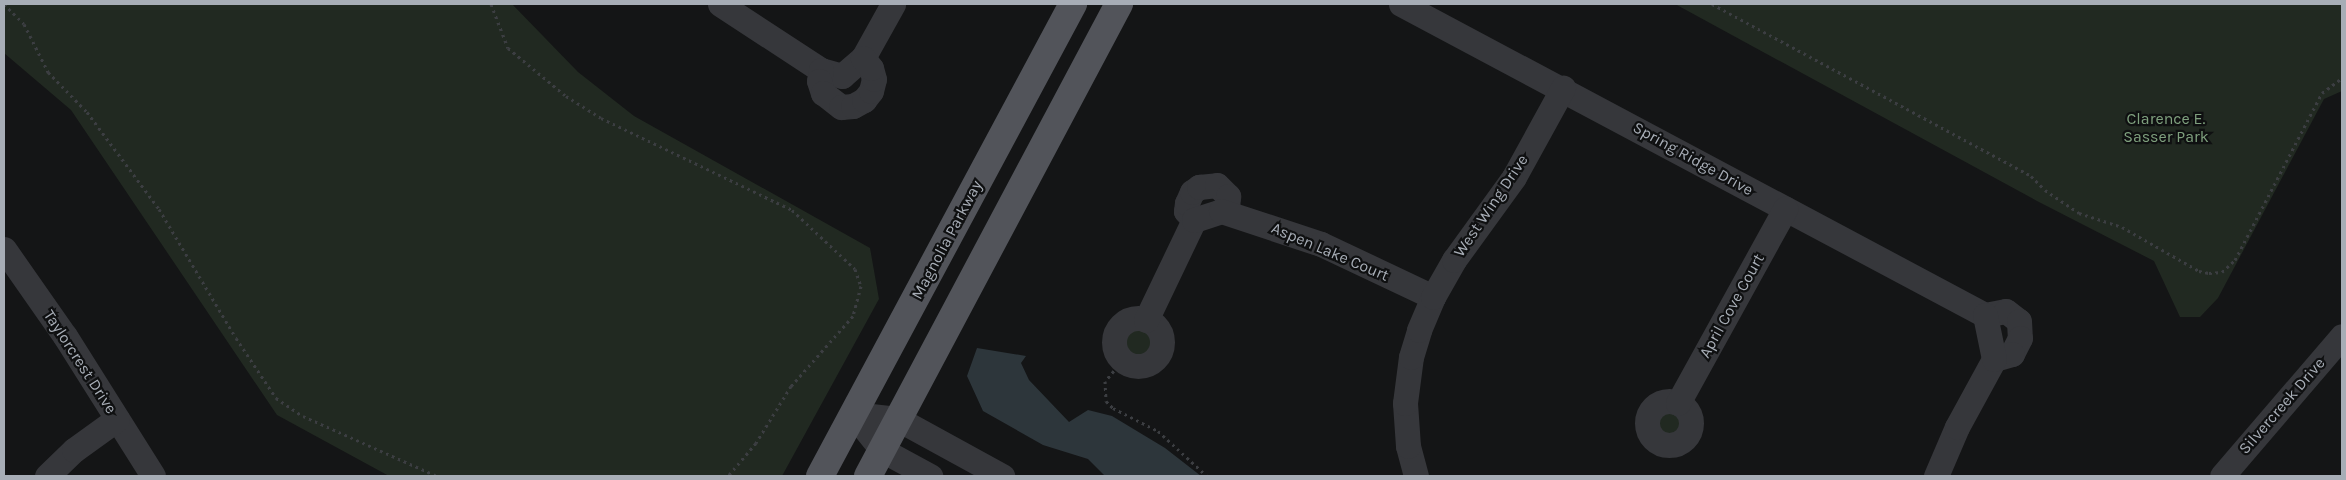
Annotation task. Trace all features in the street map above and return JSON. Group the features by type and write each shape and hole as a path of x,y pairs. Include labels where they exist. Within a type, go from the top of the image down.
{"main road":[{"name":"Magnolia Parkway","path":"820,476 1073,4"},
{"path":"868,476 1119,4"}],"street":[{"path":"720,4 832,73 819,82 823,93 830,102 842,106 853,106 864,100 871,91 874,79 871,68 863,58 893,4"},
{"name":"Spring Ridge Drive","path":"1401,4 1563,88 1785,209 1986,315 1994,359 1957,427 1936,476"},
{"name":"West Wing Drive","path":"1416,476 1408,446 1406,403 1411,357 1432,297 1454,260 1514,177 1563,88"},
{"name":"Aspen Lake Court","path":"1146,320 1194,220 1186,211 1187,202 1192,192 1199,187 1218,185 1228,196 1227,211 1321,244 1432,297"},
{"name":"April Cove Court","path":"1678,403 1785,209"},
{"name":"Taylorcrest Drive","path":"4,249 153,476"},
{"path":"1146,320 1161,336 1161,351 1144,366 1122,361 1115,348 1116,334 1125,323 1146,320"},
{"name":"Silvercreek Drive","path":"2222,476 2306,383 2342,336"},
{"path":"853,414 898,419 1002,476"},
{"path":"853,414 882,450 930,476"},
{"path":"47,476 74,450 117,419"}],"path":[{"path":"4,4 24,24 48,72 87,112 159,209 236,338 276,398 303,416 437,476"},
{"path":"491,4 508,48 566,96 601,118 792,210 854,269 861,286 853,316 791,386 756,443 728,476"},
{"path":"1712,4 2031,176 2045,190 2078,213 2122,228 2198,271 2210,274 2222,272 2235,260 2322,93 2342,78"},
{"path":"1122,361 1105,381 1106,401 1113,408 1158,431 1207,476"}],"green space":[{"path":"4,4 512,4 578,72 634,116 870,248 879,299 782,476 389,476 277,415 71,110 4,53"},
{"name":"Clarence E. Sasser Park","path":"1675,4 2342,4 2342,91 2324,99 2218,298 2200,317 2180,317 2154,261 2037,201"},
{"path":"1138,328 1144,329 1152,337 1152,349 1144,357 1138,358 1132,357 1124,349 1123,343 1124,337 1132,329"},
{"path":"1668,409 1678,414 1683,424 1678,434 1668,439 1658,434 1653,424 1658,414"}],"shaded area":[{"path":"977,348 1026,356 1021,363 1029,380 1069,422 1088,410 1112,416 1165,448 1201,476 1105,476 1088,459 1043,445 983,411 967,376"}]}
